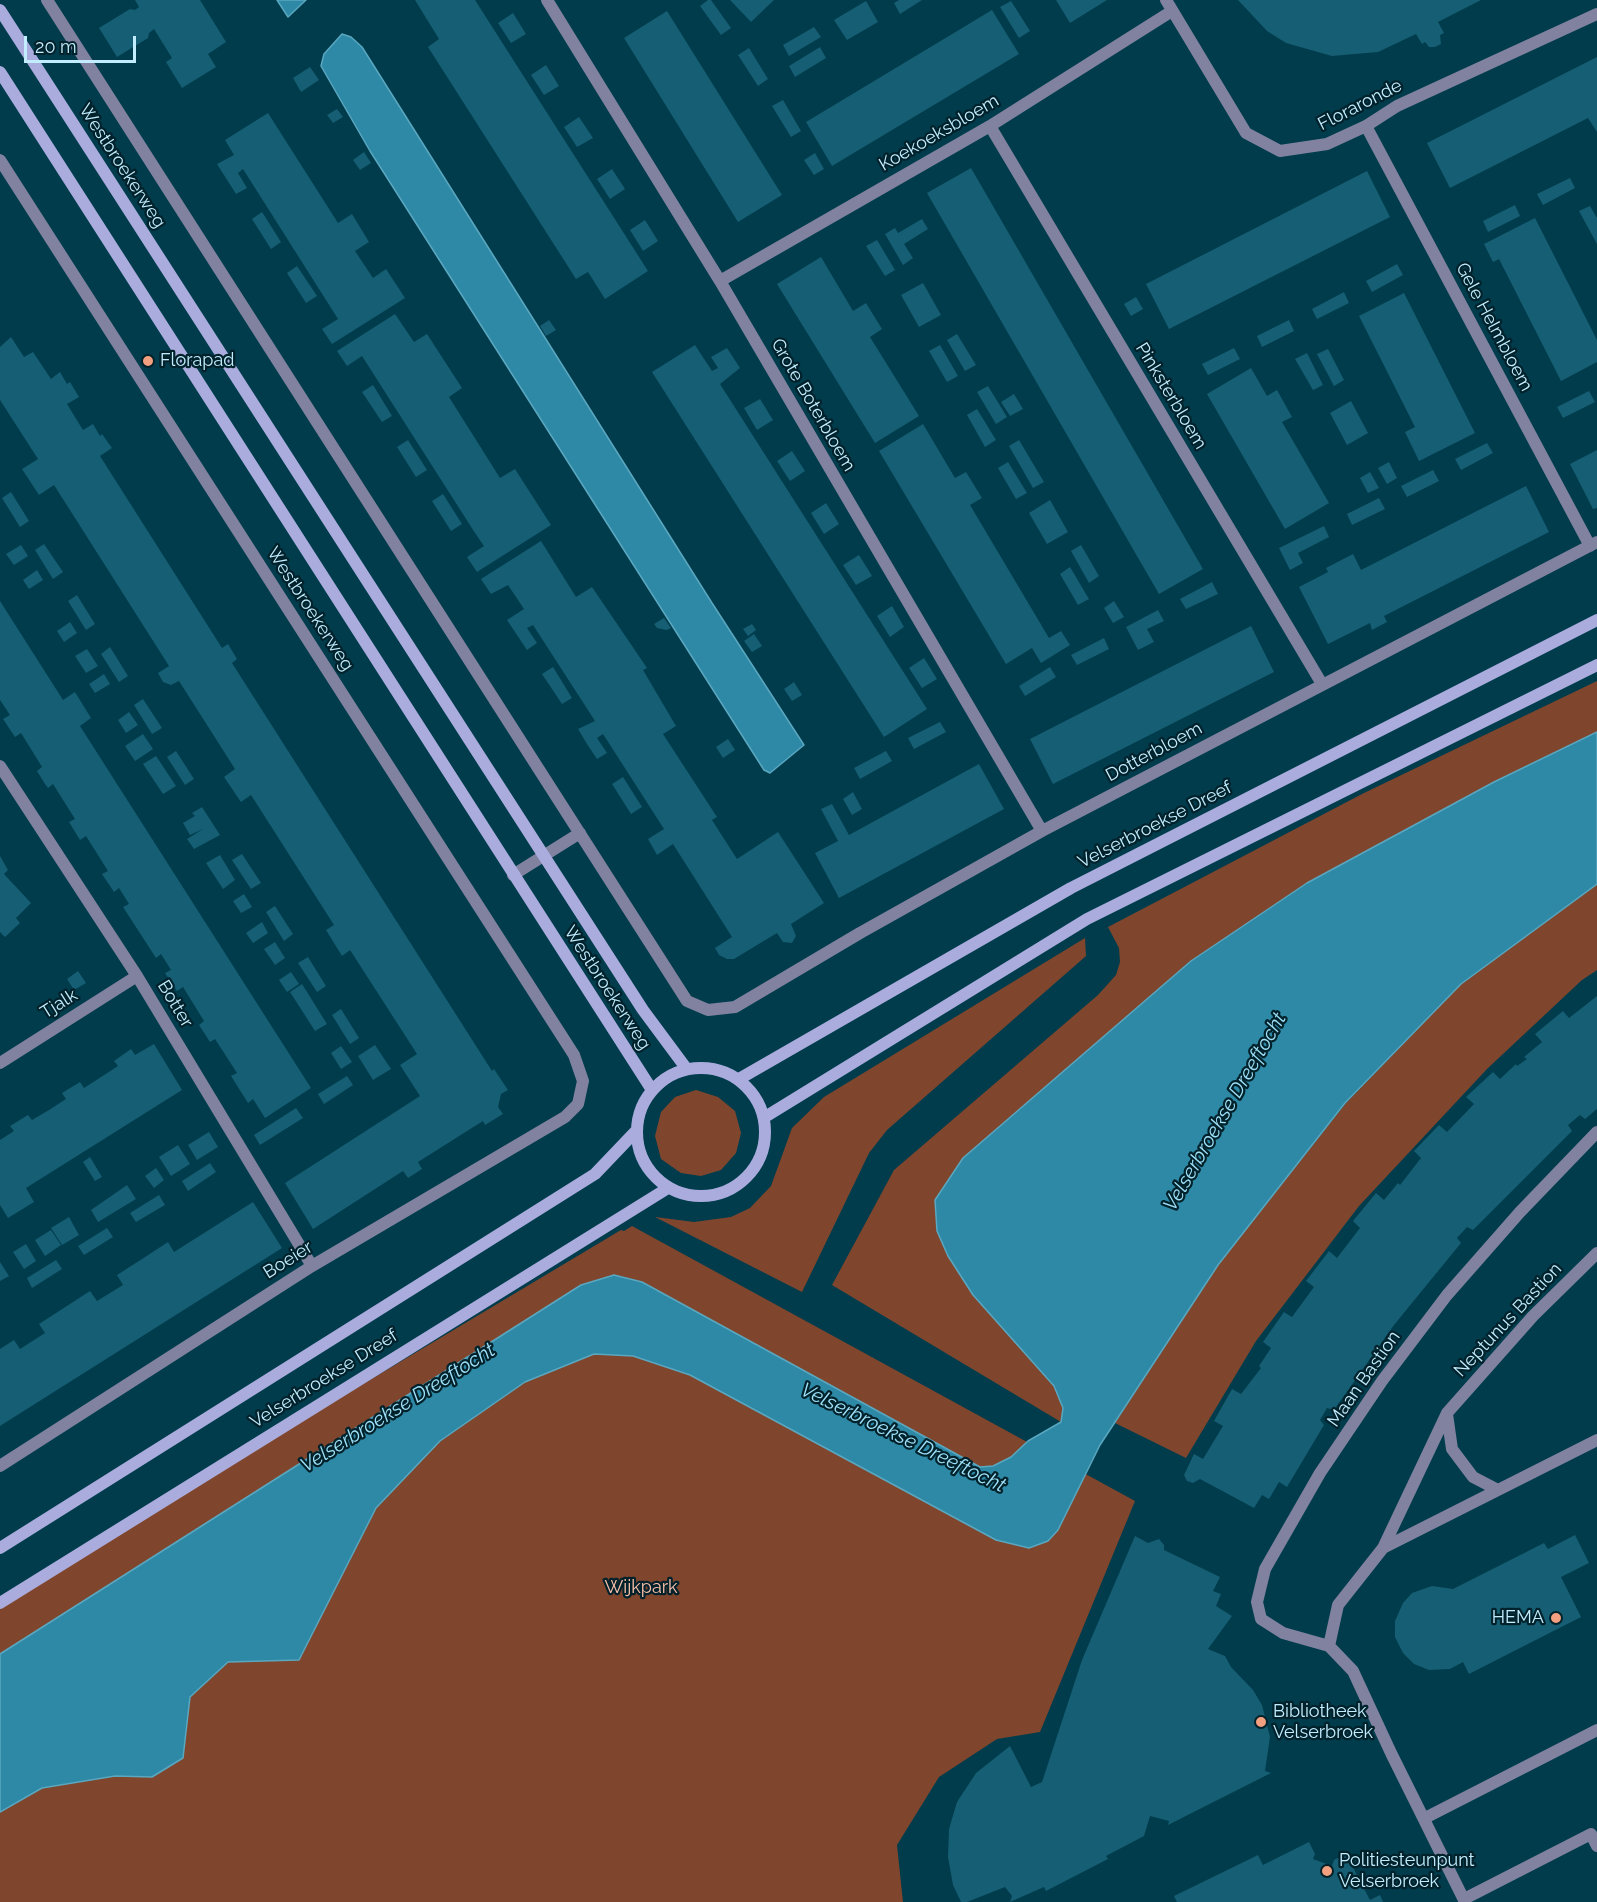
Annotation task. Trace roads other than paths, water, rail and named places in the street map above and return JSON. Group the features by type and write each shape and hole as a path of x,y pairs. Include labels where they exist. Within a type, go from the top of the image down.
{"main road":[{"name":"Westbroekerweg","path":"0,10 643,1010 686,1068"},
{"name":"Westbroekerweg","path":"0,72 652,1090"},
{"name":"Velserbroekse Dreef","path":"739,1079 1071,888 1597,620"},
{"path":"765,1117 1087,919 1597,665"},
{"path":"686,1068 714,1069 739,1079 755,1096 765,1117 766,1136 762,1155 753,1171 739,1184 722,1193 704,1197 686,1195 668,1188 651,1173 640,1152 637,1130 641,1109 652,1090 668,1077 686,1068"},
{"name":"Velserbroekse Dreef","path":"0,1548 595,1174 637,1130"},
{"name":"Velserbroekse Dreef","path":"0,1603 668,1188"}],"street":[{"name":"Westbroekerweg","path":"47,0 687,1001 708,1010 735,1007"},
{"name":"Grote Boterbloem","path":"547,0 720,280 1042,831"},
{"name":"Koekoeksbloem","path":"720,280 990,126 1169,5"},
{"name":"Floraronde","path":"1169,5 1246,133 1280,151 1327,144 1366,126 1397,106 1597,14"},
{"name":"Pinksterbloem","path":"990,126 1322,684"},
{"name":"Gele Helmbloem","path":"1366,126 1594,544"},
{"name":"Westbroekerweg","path":"0,160 574,1055 583,1081"},
{"name":"Dotterbloem","path":"735,1007 860,933 1042,831 1594,544"},
{"name":"Botter","path":"0,766 137,976 312,1266"},
{"path":"513,875 580,834"},
{"name":"Tjalk","path":"0,1063 137,976"},
{"name":"Boeier","path":"0,1466 312,1266 565,1117 578,1104 583,1081"},
{"name":"Maan Bastion","path":"1329,1646 1283,1633 1262,1619 1257,1602 1265,1569 1320,1473 1408,1347 1448,1295 1520,1212 1597,1132"},
{"name":"Neptunus Bastion","path":"1329,1646 1338,1605 1383,1548 1447,1413 1533,1316 1597,1253"},
{"path":"1447,1413 1452,1449 1473,1477 1498,1490"},
{"name":"Neptunus Bastion","path":"1383,1548 1597,1440"},
{"path":"1329,1646 1353,1671 1390,1753 1425,1818 1464,1901 1591,1834 1597,1846"},
{"path":"1425,1818 1597,1730"}],"water":[{"path":"277,0 306,0 288,17"},
{"path":"342,34 351,37 362,47 804,745 770,773 764,770 370,151 321,66 324,54"},
{"name":"Velserbroekse Dreeftocht","path":"1597,732 1597,884 1461,984 1345,1103 1218,1265 1100,1445 1058,1530 1048,1541 1029,1548 996,1540 690,1375 633,1356 594,1354 525,1382 440,1441 376,1508 299,1660 228,1662 190,1697 183,1758 152,1777 115,1776 42,1788 0,1812 0,1654 581,1285 614,1275 642,1282 980,1467 993,1466 1011,1457 1028,1441 1061,1422 1063,1408 1054,1386 973,1295 948,1256 937,1231 935,1200 963,1158 1191,961 1307,883 1494,782"}],"place":[{"name":"Florapad","path":"148,361"},
{"name":"HEMA","path":"1556,1618"},
{"name":"Bibliotheek Velserbroek","path":"1261,1722"},
{"name":"Politiesteunpunt Velserbroek","path":"1327,1871"}],"park label":[{"name":"Wijkpark","path":"641,1588"}]}
